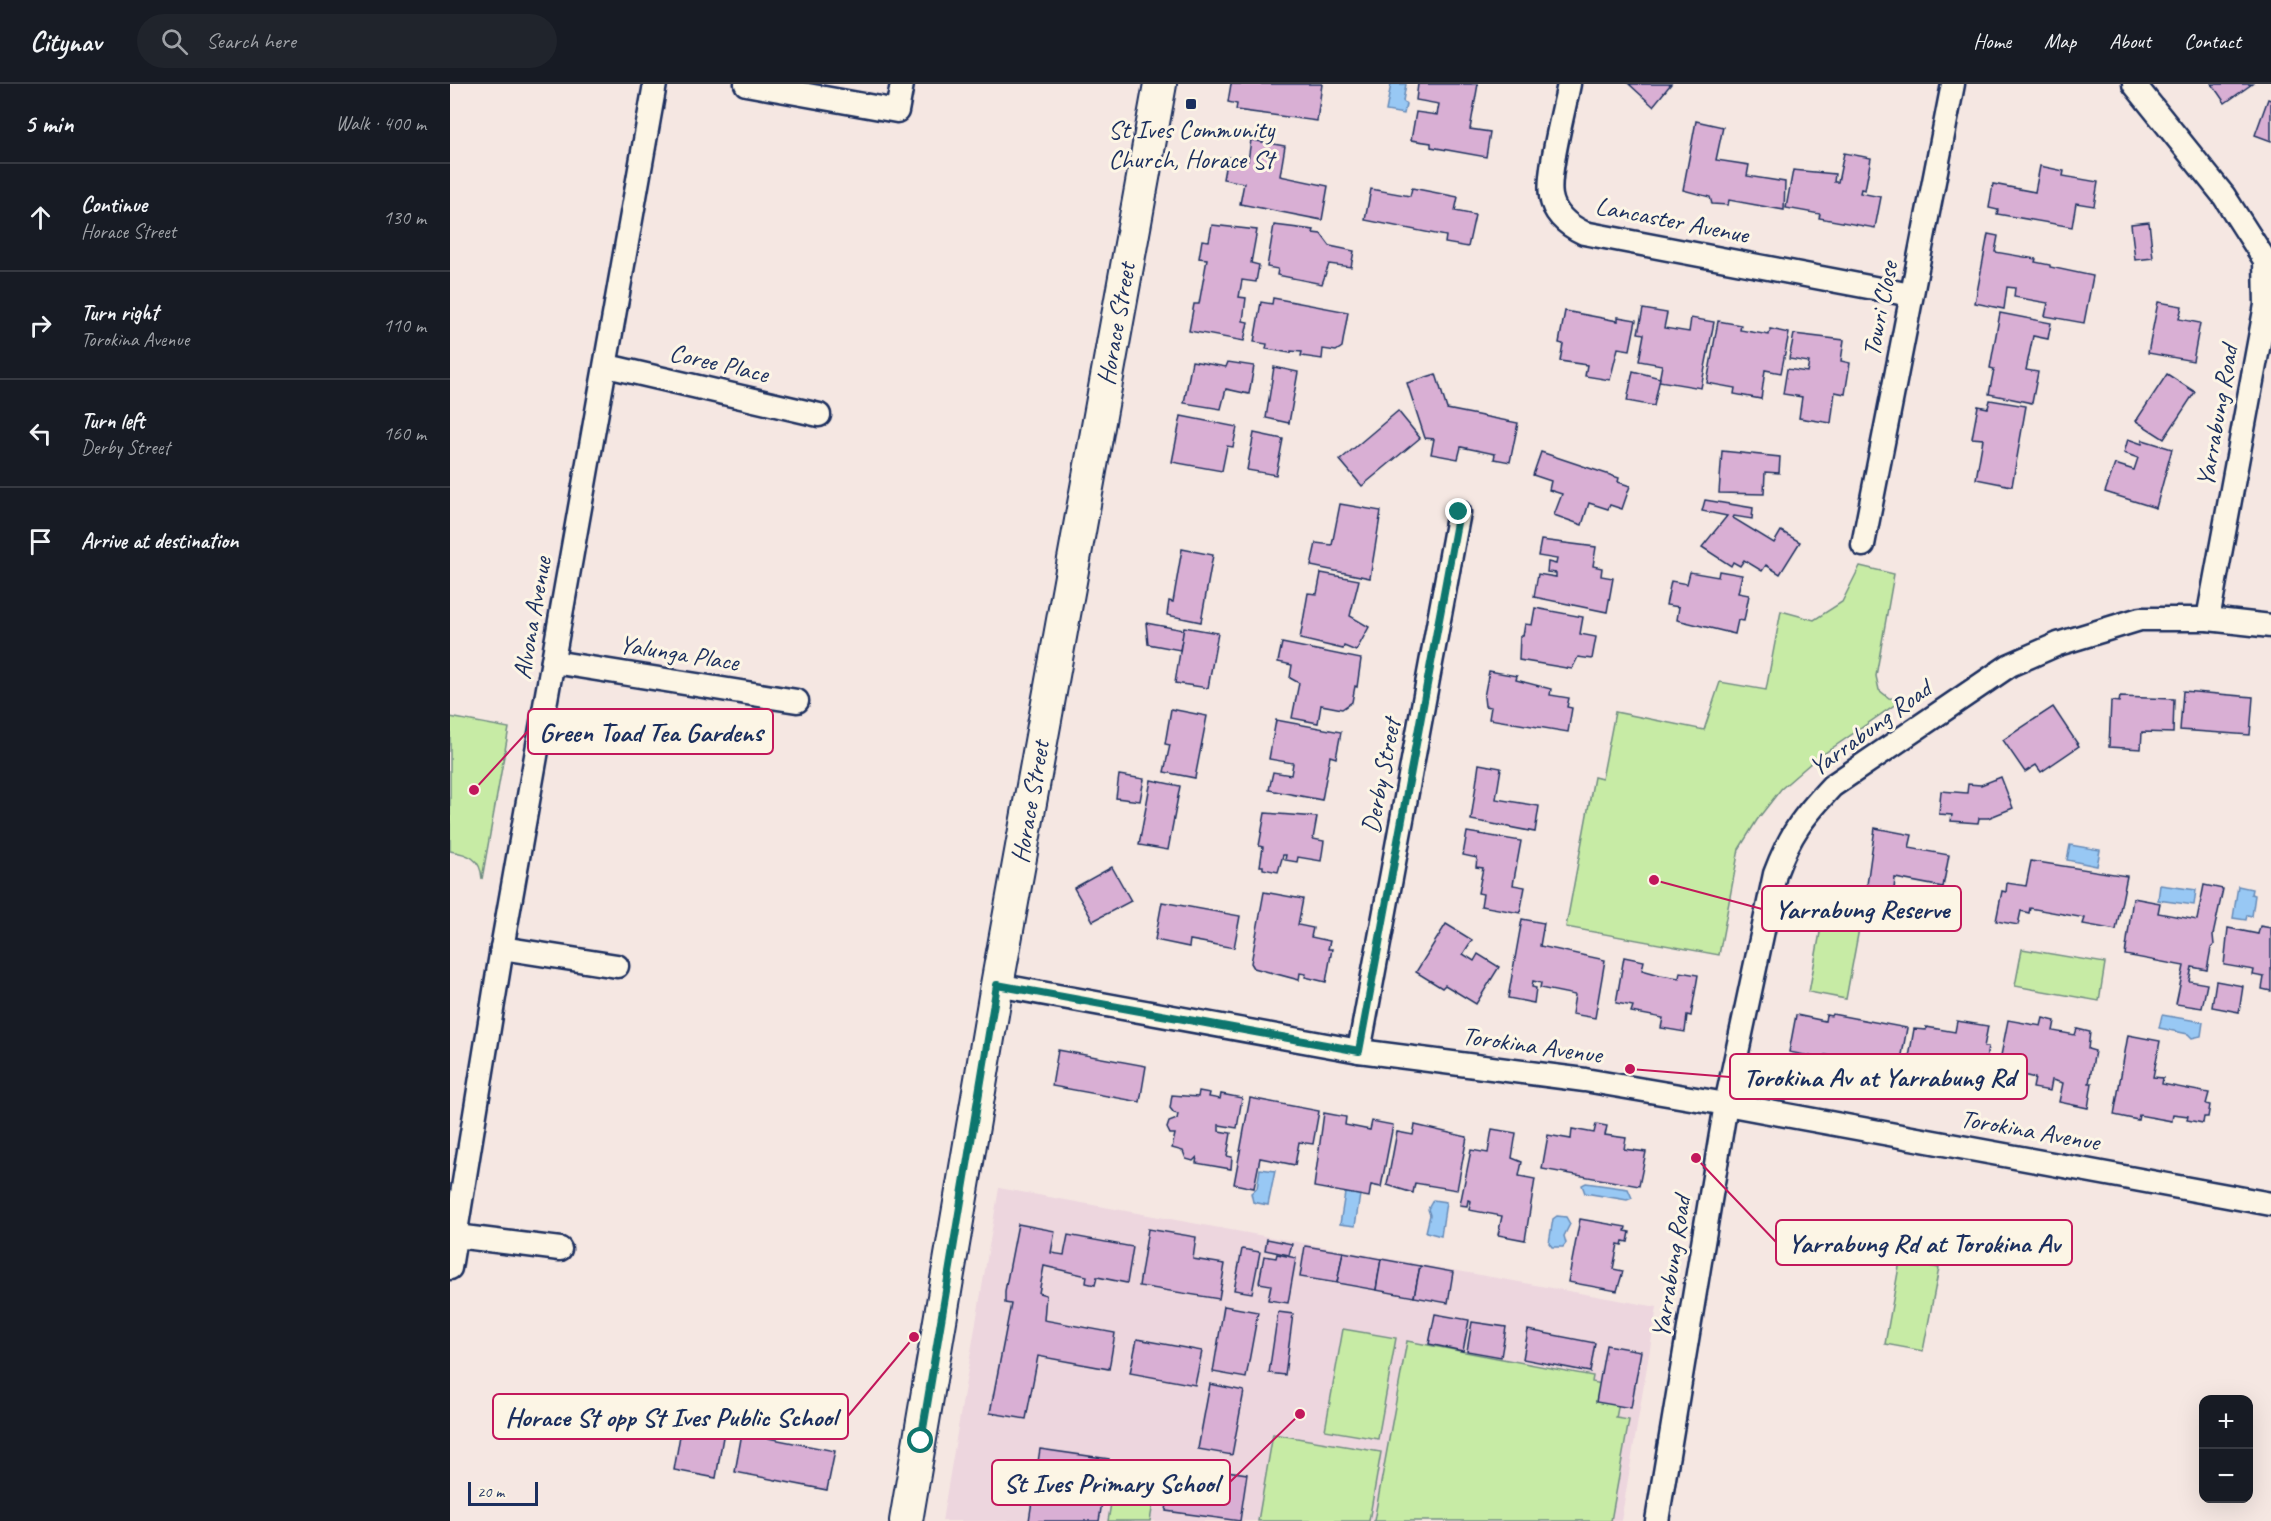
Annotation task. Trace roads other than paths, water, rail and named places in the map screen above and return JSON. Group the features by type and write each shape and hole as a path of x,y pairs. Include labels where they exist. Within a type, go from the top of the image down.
{"main road":[{"name":"Horace Street","path":"906,1521 997,985 1160,84"}],"street":[{"name":"Alvona Avenue","path":"450,1268 502,948 607,366 655,84"},
{"path":"746,84 897,111 902,84"},
{"name":"Lancaster Avenue","path":"1569,84 1551,180 1551,197 1557,212 1568,225 1584,233 1911,295"},
{"name":"Towri Close","path":"1863,545 1953,84"},
{"name":"Yarrabung Road","path":"1657,1521 1726,1104 1775,874 1788,840 1808,812 1832,786 2010,665 2058,644 2140,619 2208,619 2266,305 2268,260 2224,196 2134,84"},
{"name":"Coree Place","path":"607,366 819,415"},
{"name":"Derby Street","path":"1359,1051 1459,512"},
{"path":"2208,619 2271,626"},
{"name":"Yalunga Place","path":"553,662 797,701"},
{"path":"502,948 617,966"},
{"name":"Torokina Avenue","path":"997,985 1359,1051 1585,1080 1726,1104 2271,1204"},
{"path":"456,1236 560,1249"}],"water":[{"path":"1391,84 1406,84 1403,101 1406,104 1404,114 1386,111"},
{"path":"2070,845 2100,850 2097,866 2067,860"},
{"path":"2160,885 2196,890 2194,905 2158,900"},
{"path":"2238,886 2252,889 2251,894 2255,895 2252,916 2247,915 2246,920 2233,918"},
{"path":"2162,1015 2203,1022 2201,1036 2192,1038 2188,1034 2159,1028"},
{"path":"1260,1169 1275,1171 1268,1205 1253,1202 1251,1193 1257,1188"},
{"path":"1586,1183 1628,1189 1632,1198 1627,1200 1585,1193 1582,1185"},
{"path":"1345,1193 1360,1195 1355,1226 1340,1224"},
{"path":"1433,1200 1446,1202 1441,1236 1426,1232 1430,1215 1428,1209"},
{"path":"1557,1216 1566,1217 1570,1224 1564,1236 1566,1243 1563,1247 1552,1247 1549,1243 1553,1219"}],"place":[{"name":"St Ives Community Church, Horace St","path":"1191,104"},
{"name":"Green Toad Tea Gardens","path":"474,790"},
{"name":"Yarrabung Reserve","path":"1654,880"},
{"name":"Torokina Av at Yarrabung Rd","path":"1630,1069"},
{"name":"Yarrabung Rd at Torokina Av","path":"1696,1158"},
{"name":"Horace St opp St Ives Public School","path":"914,1337"},
{"name":"St Ives Primary School","path":"1300,1414"}]}
